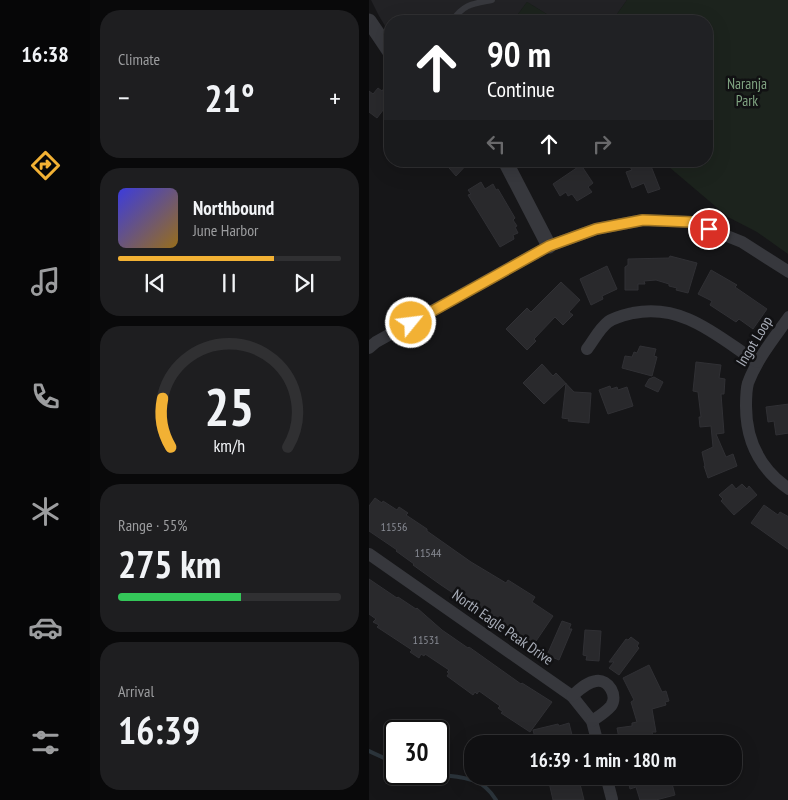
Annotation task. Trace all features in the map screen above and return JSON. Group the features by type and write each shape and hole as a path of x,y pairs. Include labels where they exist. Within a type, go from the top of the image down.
{"street":[{"path":"369,21 384,43"},
{"path":"508,167 549,246"},
{"path":"369,348 549,246 596,229 643,220 692,222 742,242 788,272"},
{"path":"587,349 609,321 623,315 641,311 660,312 678,314 692,319 757,362"},
{"name":"Ingot Loop","path":"788,317 757,362 747,385 746,399 746,419 749,437 757,455 768,471 788,489"},
{"name":"North Eagle Peak Drive","path":"369,554 572,696 592,721 596,735"},
{"path":"572,696 583,687 597,681 602,681 611,688 614,698 612,704 592,721"},
{"path":"609,785 615,800"}],"lane":[{"path":"456,15 467,6 492,0"}],"shaded area":[{"path":"371,0 627,0 616,15 548,15 527,2 517,15 384,15 384,24"}],"green space":[{"name":"Naranja Park","path":"627,0 788,0 788,254 757,232 728,217 669,167 713,167 713,15 616,15"},
{"path":"527,2 548,15 517,15"}],"building":[{"path":"378,88 382,91 384,88 384,109 377,118 369,112 369,91 373,94"},
{"path":"448,167 464,167 456,176"},
{"path":"578,167 582,167 593,183 588,187 592,192 577,201 572,194 568,196 566,192 560,196 553,184"},
{"path":"630,167 651,167 660,189 648,193 644,183 632,188 626,172 632,170"},
{"path":"481,182 485,189 493,184 496,190 498,189 515,218 513,220 517,226 515,227 518,233 513,235 514,239 500,247 468,195 471,194 468,190"},
{"path":"670,256 697,263 688,293 676,290 677,288 669,286 669,284 656,280 644,281 645,284 638,284 638,290 625,290 625,267 628,265 628,259 669,258"},
{"path":"607,266 617,289 602,296 603,299 591,305 580,279"},
{"path":"711,270 737,285 735,287 767,309 753,329 739,319 736,322 710,305 712,301 698,294"},
{"path":"561,282 580,300 569,312 573,315 563,325 555,317 534,339 536,341 527,350 506,329 527,308 531,312"},
{"path":"640,346 656,349 654,356 657,357 652,376 622,368 625,356 632,357 634,352 637,353"},
{"path":"696,362 721,365 719,378 725,379 724,394 721,394 724,433 716,434 726,457 733,454 737,466 708,478 702,452 713,447 711,426 700,427 699,417 701,417 698,392 693,391"},
{"path":"542,364 553,376 556,373 566,383 544,404 523,383"},
{"path":"654,377 663,382 658,392 645,386 649,379"},
{"path":"566,383 574,392 591,393 589,423 568,421 569,419 562,418"},
{"path":"610,386 611,389 617,387 618,390 627,387 633,406 608,414 599,390"},
{"path":"789,404 789,433 776,435 774,421 768,422 766,407"},
{"path":"732,484 736,489 742,484 747,489 749,486 757,495 734,515 721,501 723,499 719,495"},
{"path":"375,498 397,510 399,507 408,513 406,515 471,562 506,583 508,580 535,597 532,602 553,616 532,647 521,639 523,637 506,624 479,606 477,609 441,585 413,565 397,550 369,531 369,506"},
{"path":"764,505 778,515 780,512 789,517 789,550 751,523"},
{"path":"369,579 397,598 417,608 442,630 521,684 552,702 530,732 501,713 503,712 498,708 500,706 479,691 473,695 447,676 449,670 425,654 424,656 421,654 419,658 410,652 412,650 377,627 379,625 373,622 376,619 369,614"},
{"path":"562,621 571,624 569,629 572,629 559,660 547,655"},
{"path":"585,630 601,631 599,661 586,660 587,656 583,655"},
{"path":"631,637 639,643 637,646 639,648 619,675 609,668 614,662 609,662 626,639 628,640"},
{"path":"649,665 662,692 666,691 669,701 665,702 666,705 652,709 656,732 652,732 653,735 618,735 617,728 632,726 632,723 637,722 631,702 634,700 623,678"},
{"path":"569,723 572,735 534,735 533,730 558,724 559,726"},
{"path":"550,785 580,785 584,800 553,800"},
{"path":"629,785 672,785 675,795 656,800 640,800 636,787 630,789"}],"waterway":[{"path":"369,751 384,758"},
{"path":"449,776 462,777 477,782 484,786 496,800"}],"route":[{"path":"411,323 549,246 596,229 643,220 692,222 709,229"}]}
